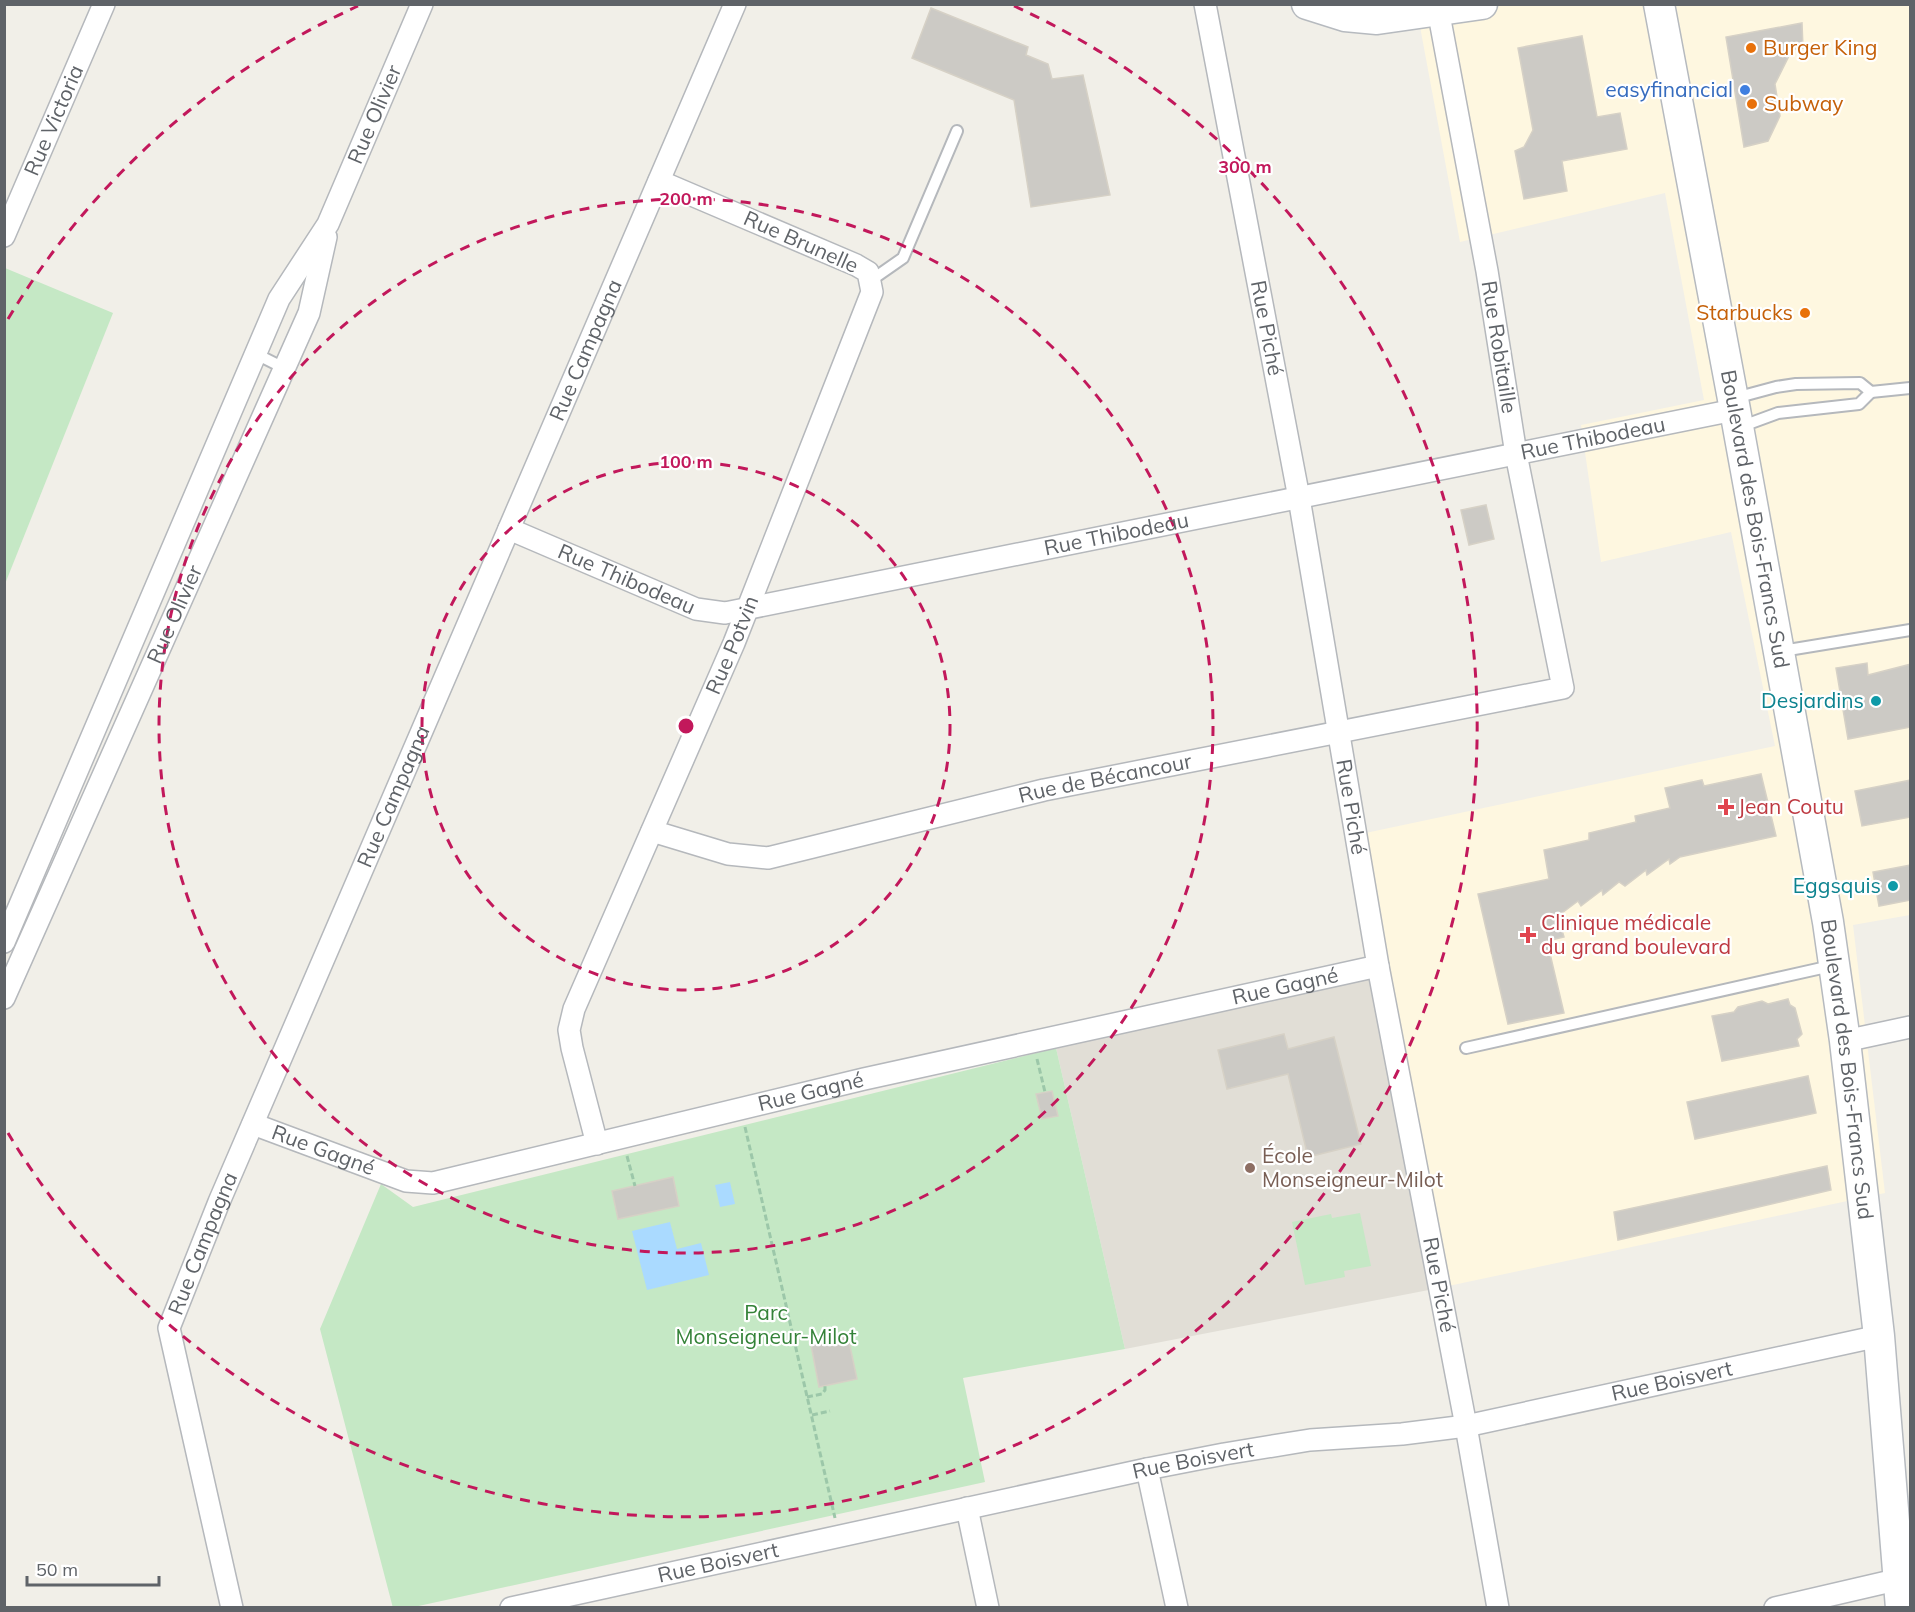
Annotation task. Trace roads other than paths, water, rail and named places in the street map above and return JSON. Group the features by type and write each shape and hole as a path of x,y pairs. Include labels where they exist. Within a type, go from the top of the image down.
{"street":[{"name":"Rue Victoria","path":"4,236 104,4"},
{"name":"Rue Olivier","path":"4,998 40,916 150,637 256,354 279,299 328,224 422,4"},
{"name":"Rue Campagna","path":"232,1608 169,1328 219,1202 735,4"},
{"name":"Rue Piché","path":"1205,4 1299,498 1378,966 1466,1426 1497,1608"},
{"path":"1307,4 1345,16 1377,19 1438,8 1482,4"},
{"name":"Boulevard des Bois-Francs Sud","path":"1659,4 1779,651 1834,965 1879,1336 1901,1593"},
{"name":"Rue Robitaille","path":"1438,8 1487,271 1516,454 1563,688"},
{"name":"Rue Brunelle","path":"659,181 856,265 868,272 870,281"},
{"name":"Rue Olivier","path":"4,942 12,905 150,637 309,313 328,224"},
{"name":"Rue Potvin","path":"597,1144 572,1048 569,1030 574,1009 749,607 872,292 870,281"},
{"name":"Rue Thibodeau","path":"509,529 696,609 725,613 1735,412"},
{"name":"Rue de Bécancour","path":"652,831 728,854 768,858 1044,790 1563,688"},
{"path":"12,905 40,916"},
{"name":"Rue Gagné","path":"253,1124 406,1181 432,1183 741,1108 1378,966"},
{"path":"1845,1041 1911,1027"},
{"name":"Rue Boisvert","path":"511,1608 1147,1469 1310,1440 1402,1434 1466,1426 1879,1336"},
{"path":"1147,1469 1178,1608"},
{"path":"967,1508 988,1608"},
{"path":"1775,1608 1901,1593"}],"lane":[{"path":"870,281 903,258 957,131"},
{"path":"256,354 284,368"},
{"path":"1735,412 1776,387 1796,384 1860,383 1871,392"},
{"path":"1735,412 1778,413 1859,404 1871,392 1911,388"},
{"path":"1779,651 1911,630"},
{"path":"1466,1048 1834,965"}],"water":[{"path":"730,1182 735,1204 720,1207 715,1185"},
{"path":"670,1222 677,1249 701,1243 709,1275 647,1290 632,1231"}],"place":[{"name":"Burger King","path":"1751,48"},
{"name":"easyfinancial","path":"1745,90"},
{"name":"Subway","path":"1752,104"},
{"name":"Starbucks","path":"1805,313"},
{"name":"Desjardins","path":"1876,701"},
{"name":"Jean Coutu","path":"1726,807"},
{"name":"Eggsquis","path":"1893,886"},
{"name":"Clinique médicale du grand boulevard","path":"1528,935"},
{"name":"École Monseigneur-Milot","path":"1250,1168"}],"park label":[{"name":"Parc Monseigneur-Milot","path":"766,1325"}]}
